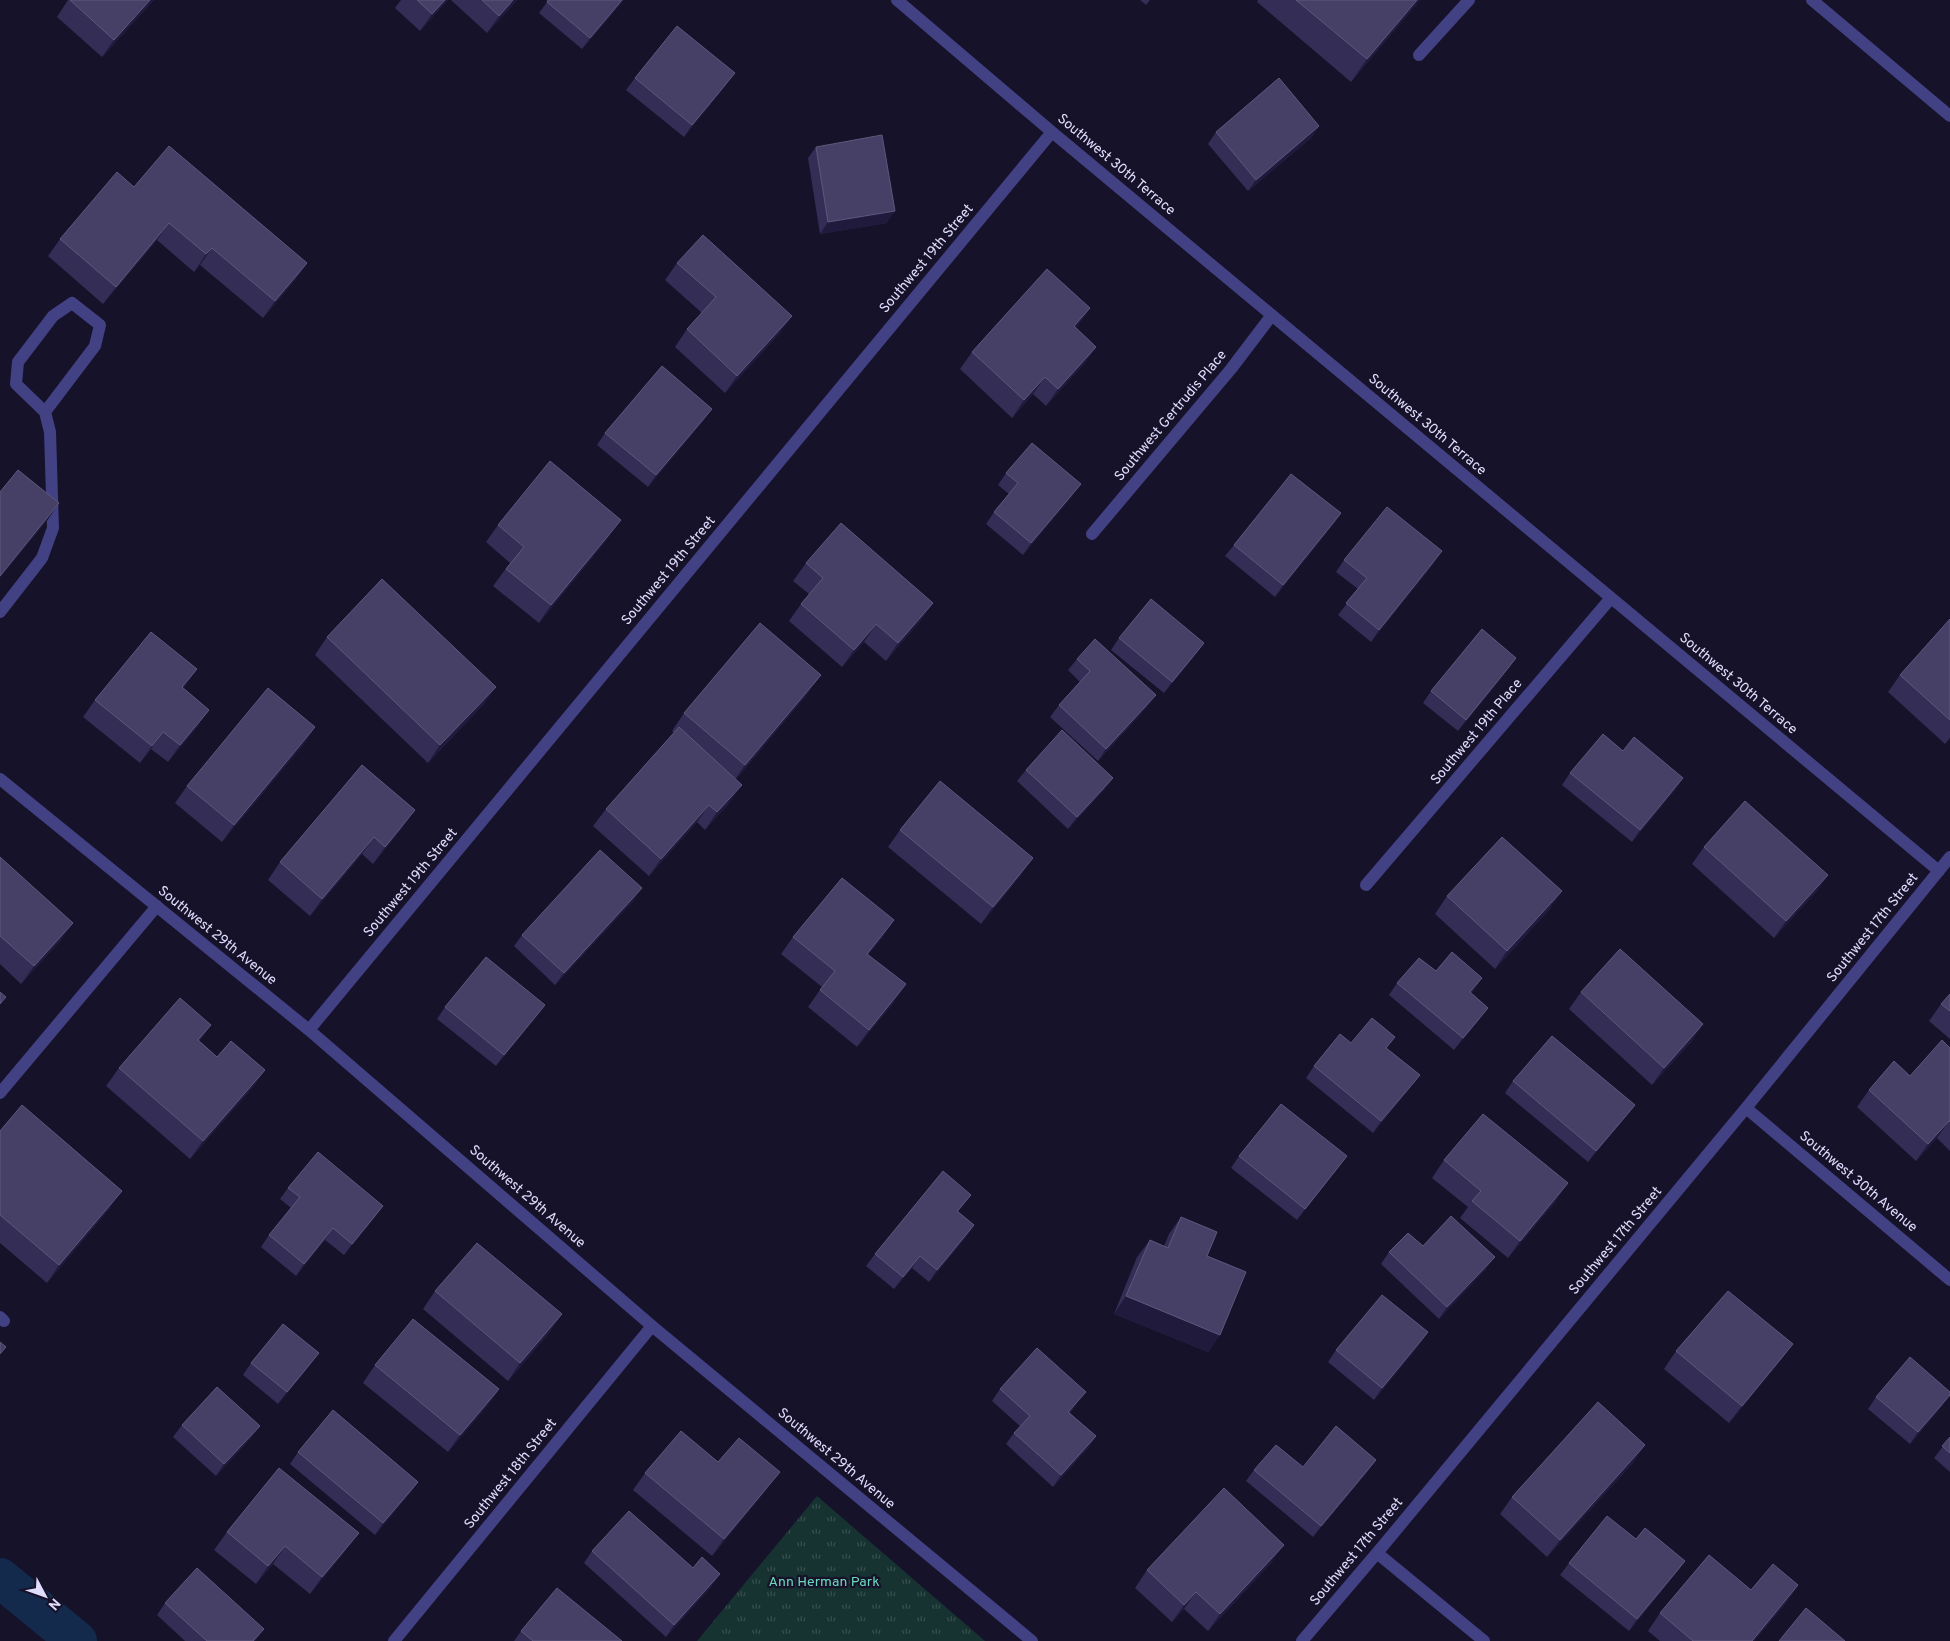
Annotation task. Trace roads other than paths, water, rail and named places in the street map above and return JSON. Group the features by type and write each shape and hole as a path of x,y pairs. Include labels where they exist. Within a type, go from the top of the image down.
{"street":[{"name":"Southwest 30th Terrace","path":"897,0 1272,316 1939,871"},
{"path":"1420,55 1469,0"},
{"path":"1812,0 1950,116"},
{"name":"Southwest 19th Street","path":"309,1030 1052,132"},
{"path":"0,612 42,558 53,528 50,432 45,412 16,384 18,362 53,316 72,303 100,325 95,346 45,412"},
{"name":"Southwest Gertrudis Place","path":"1092,534 1231,369 1272,316"},
{"name":"Southwest 19th Place","path":"1366,885 1611,598"},
{"name":"Southwest 29th Avenue","path":"0,779 309,1030 652,1326 1032,1641"},
{"name":"Southwest 17th Street","path":"1302,1641 1746,1108 1950,857"},
{"path":"0,1093 157,906"},
{"name":"Southwest 30th Avenue","path":"1746,1108 1950,1280"},
{"name":"Southwest 18th Street","path":"394,1641 652,1326"},
{"path":"1377,1553 1484,1641"}],"waterway":[{"path":"0,1578 77,1641"}],"park label":[{"name":"Ann Herman Park","path":"824,1582"}]}
